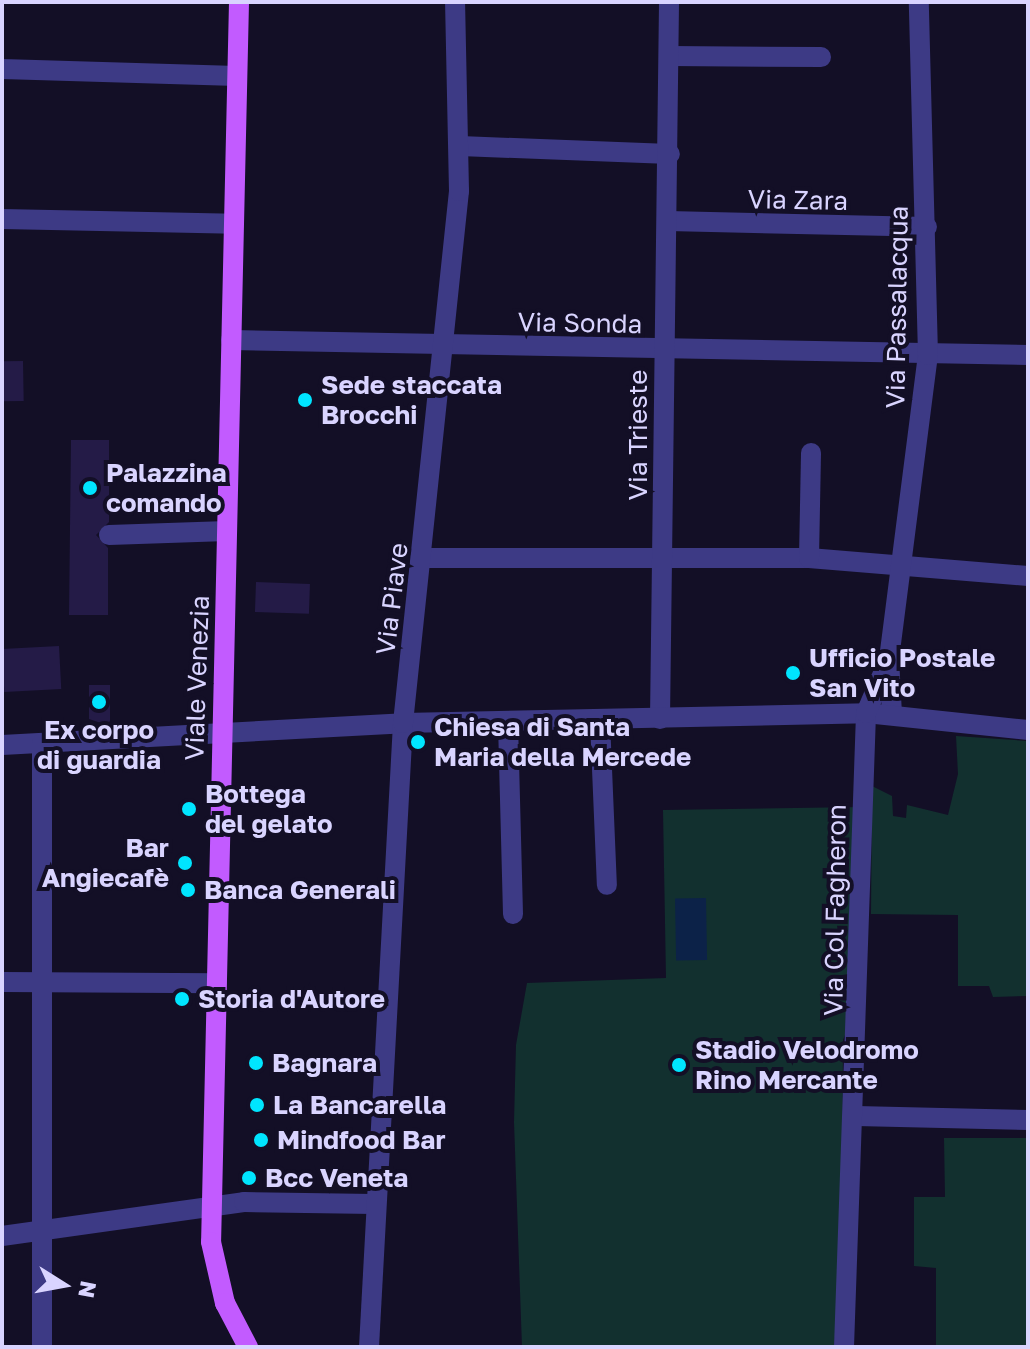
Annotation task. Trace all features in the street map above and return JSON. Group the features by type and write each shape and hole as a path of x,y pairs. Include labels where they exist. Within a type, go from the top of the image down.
{"main road":[{"name":"Viale Venezia","path":"239,2 212,1207 217,1280 248,1347"}],"street":[{"name":"Via Piave","path":"369,1347 374,1204 403,723 424,558 439,346 460,146 455,2"},
{"name":"Via Trieste","path":"660,719 670,154 669,2"},
{"name":"Via Passalacqua","path":"889,659 904,568 928,355 919,2"},
{"path":"669,56 821,57"},
{"path":"2,69 237,76"},
{"path":"460,146 670,154"},
{"path":"2,219 234,224"},
{"name":"Via Zara","path":"668,221 927,227"},
{"name":"Via Sonda","path":"231,340 1028,355"},
{"path":"809,558 811,453"},
{"path":"109,535 227,531"},
{"path":"424,558 664,555 809,558 1028,576"},
{"path":"866,713 889,659"},
{"path":"889,659 892,714"},
{"path":"2,745 403,723 866,713 1028,730"},
{"name":"Via Col Fagheron","path":"844,1347 856,1116 866,713"},
{"path":"600,721 607,885"},
{"path":"508,723 513,914"},
{"path":"42,743 45,983 42,1347"},
{"path":"2,982 217,983"},
{"path":"856,1116 1028,1120"},
{"path":"2,1236 212,1207 374,1204"}],"green space":[{"path":"956,736 1028,741 1028,996 993,997 989,986 958,986 958,915 871,914 872,786 892,796 893,816 906,818 907,805 948,815 958,774"},
{"name":"Stadio Velodromo Rino Mercante","path":"861,807 851,1020 843,1040 842,1259 834,1347 522,1347 514,1122 516,1045 527,983 666,978 663,810"},
{"path":"944,1138 1028,1138 1028,1347 936,1347 936,1268 914,1266 914,1197 945,1197"}],"water":[{"path":"706,898 707,960 676,961 675,899"}],"building":[{"path":"2,361 23,361 24,401 3,401"},
{"name":"Palazzina comando","path":"71,440 109,440 109,522 96,535 108,548 108,615 69,615"},
{"path":"256,582 310,584 309,614 255,612"},
{"path":"59,646 61,689 4,692 2,649"},
{"name":"Ex corpo di guardia","path":"89,685 110,685 110,726 89,719"}],"place":[{"name":"Sede staccata Brocchi","path":"305,400"},
{"name":"Palazzina comando","path":"90,488"},
{"name":"Ufficio Postale San Vito","path":"793,673"},
{"name":"Ex corpo di guardia","path":"99,702"},
{"name":"Chiesa di Santa Maria della Mercede","path":"418,742"},
{"name":"Bottega del gelato","path":"189,809"},
{"name":"Bar Angiecafè","path":"185,863"},
{"name":"Banca Generali","path":"188,890"},
{"name":"Storia d'Autore","path":"182,999"},
{"name":"Bagnara","path":"256,1063"},
{"name":"Stadio Velodromo Rino Mercante","path":"679,1065"},
{"name":"La Bancarella","path":"257,1105"},
{"name":"Mindfood Bar","path":"261,1140"},
{"name":"Bcc Veneta","path":"249,1178"}]}
